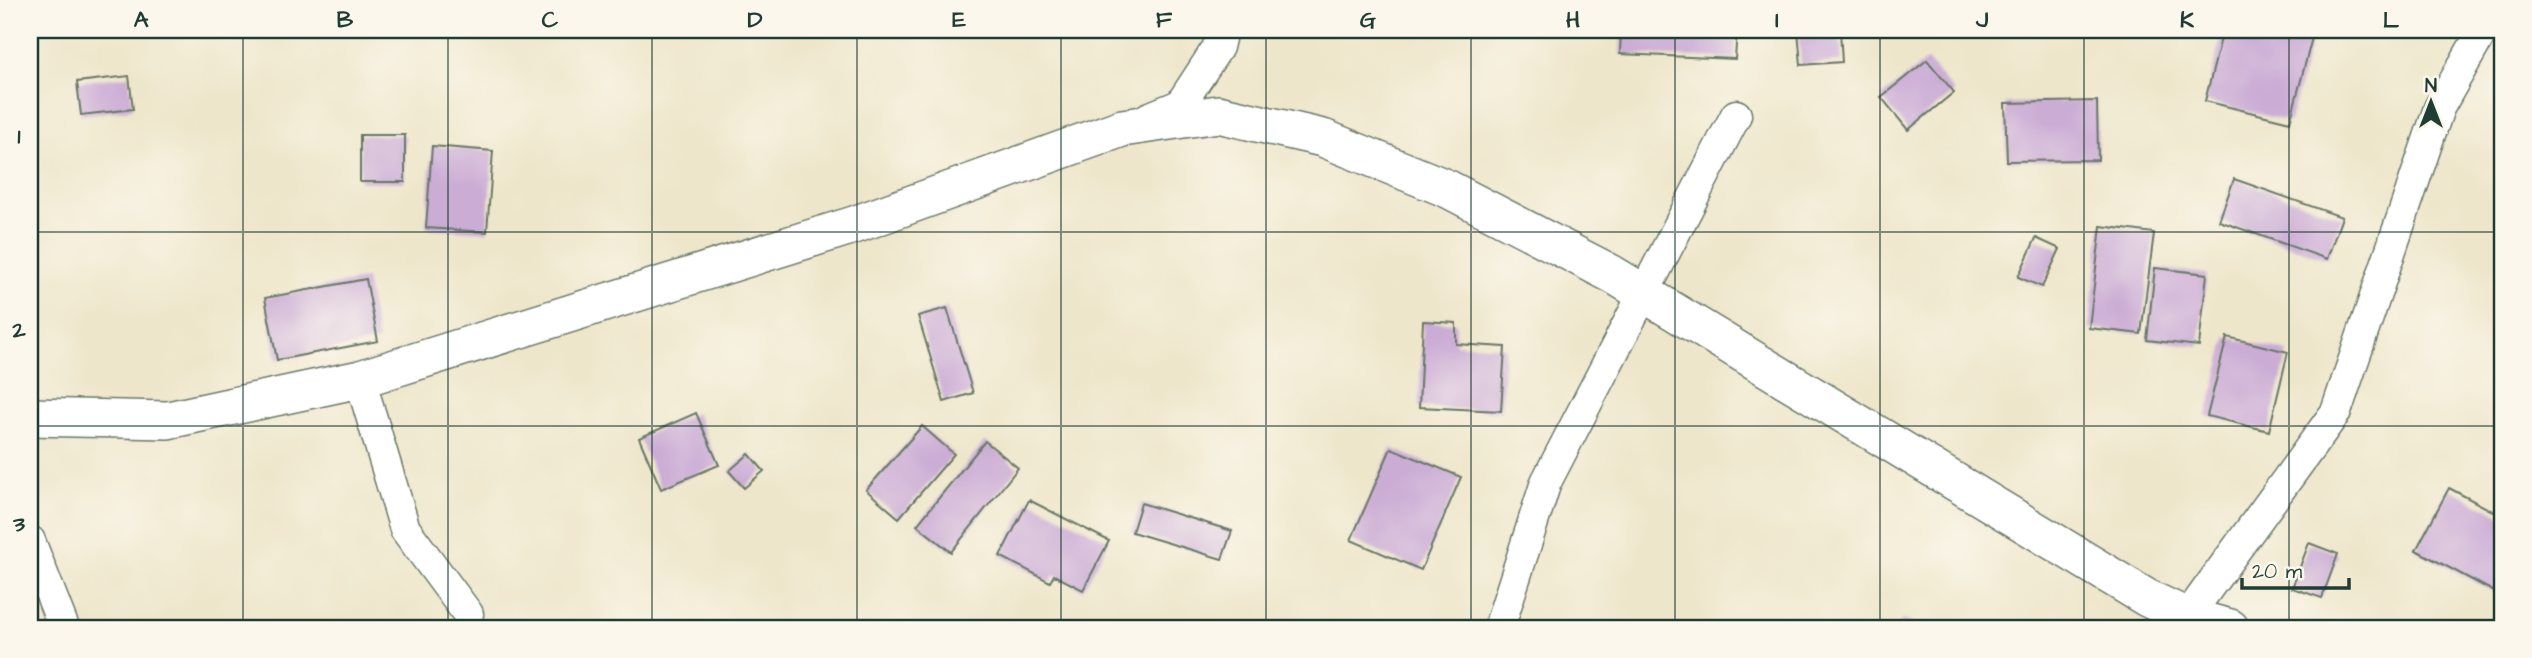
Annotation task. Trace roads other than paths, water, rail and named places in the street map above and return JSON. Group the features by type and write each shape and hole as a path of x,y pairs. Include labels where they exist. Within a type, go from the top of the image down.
{"street":[{"path":"2186,622 2336,412 2439,108 2483,30"},
{"path":"30,417 168,420 360,379 854,225 1180,105 1224,35"},
{"path":"1122,128 1218,114 1323,138 1448,188 1612,274 2186,622 2230,628"},
{"path":"1499,628 1546,482 1736,115"},
{"path":"360,379 405,529 468,614"},
{"path":"30,541 64,628"}]}
